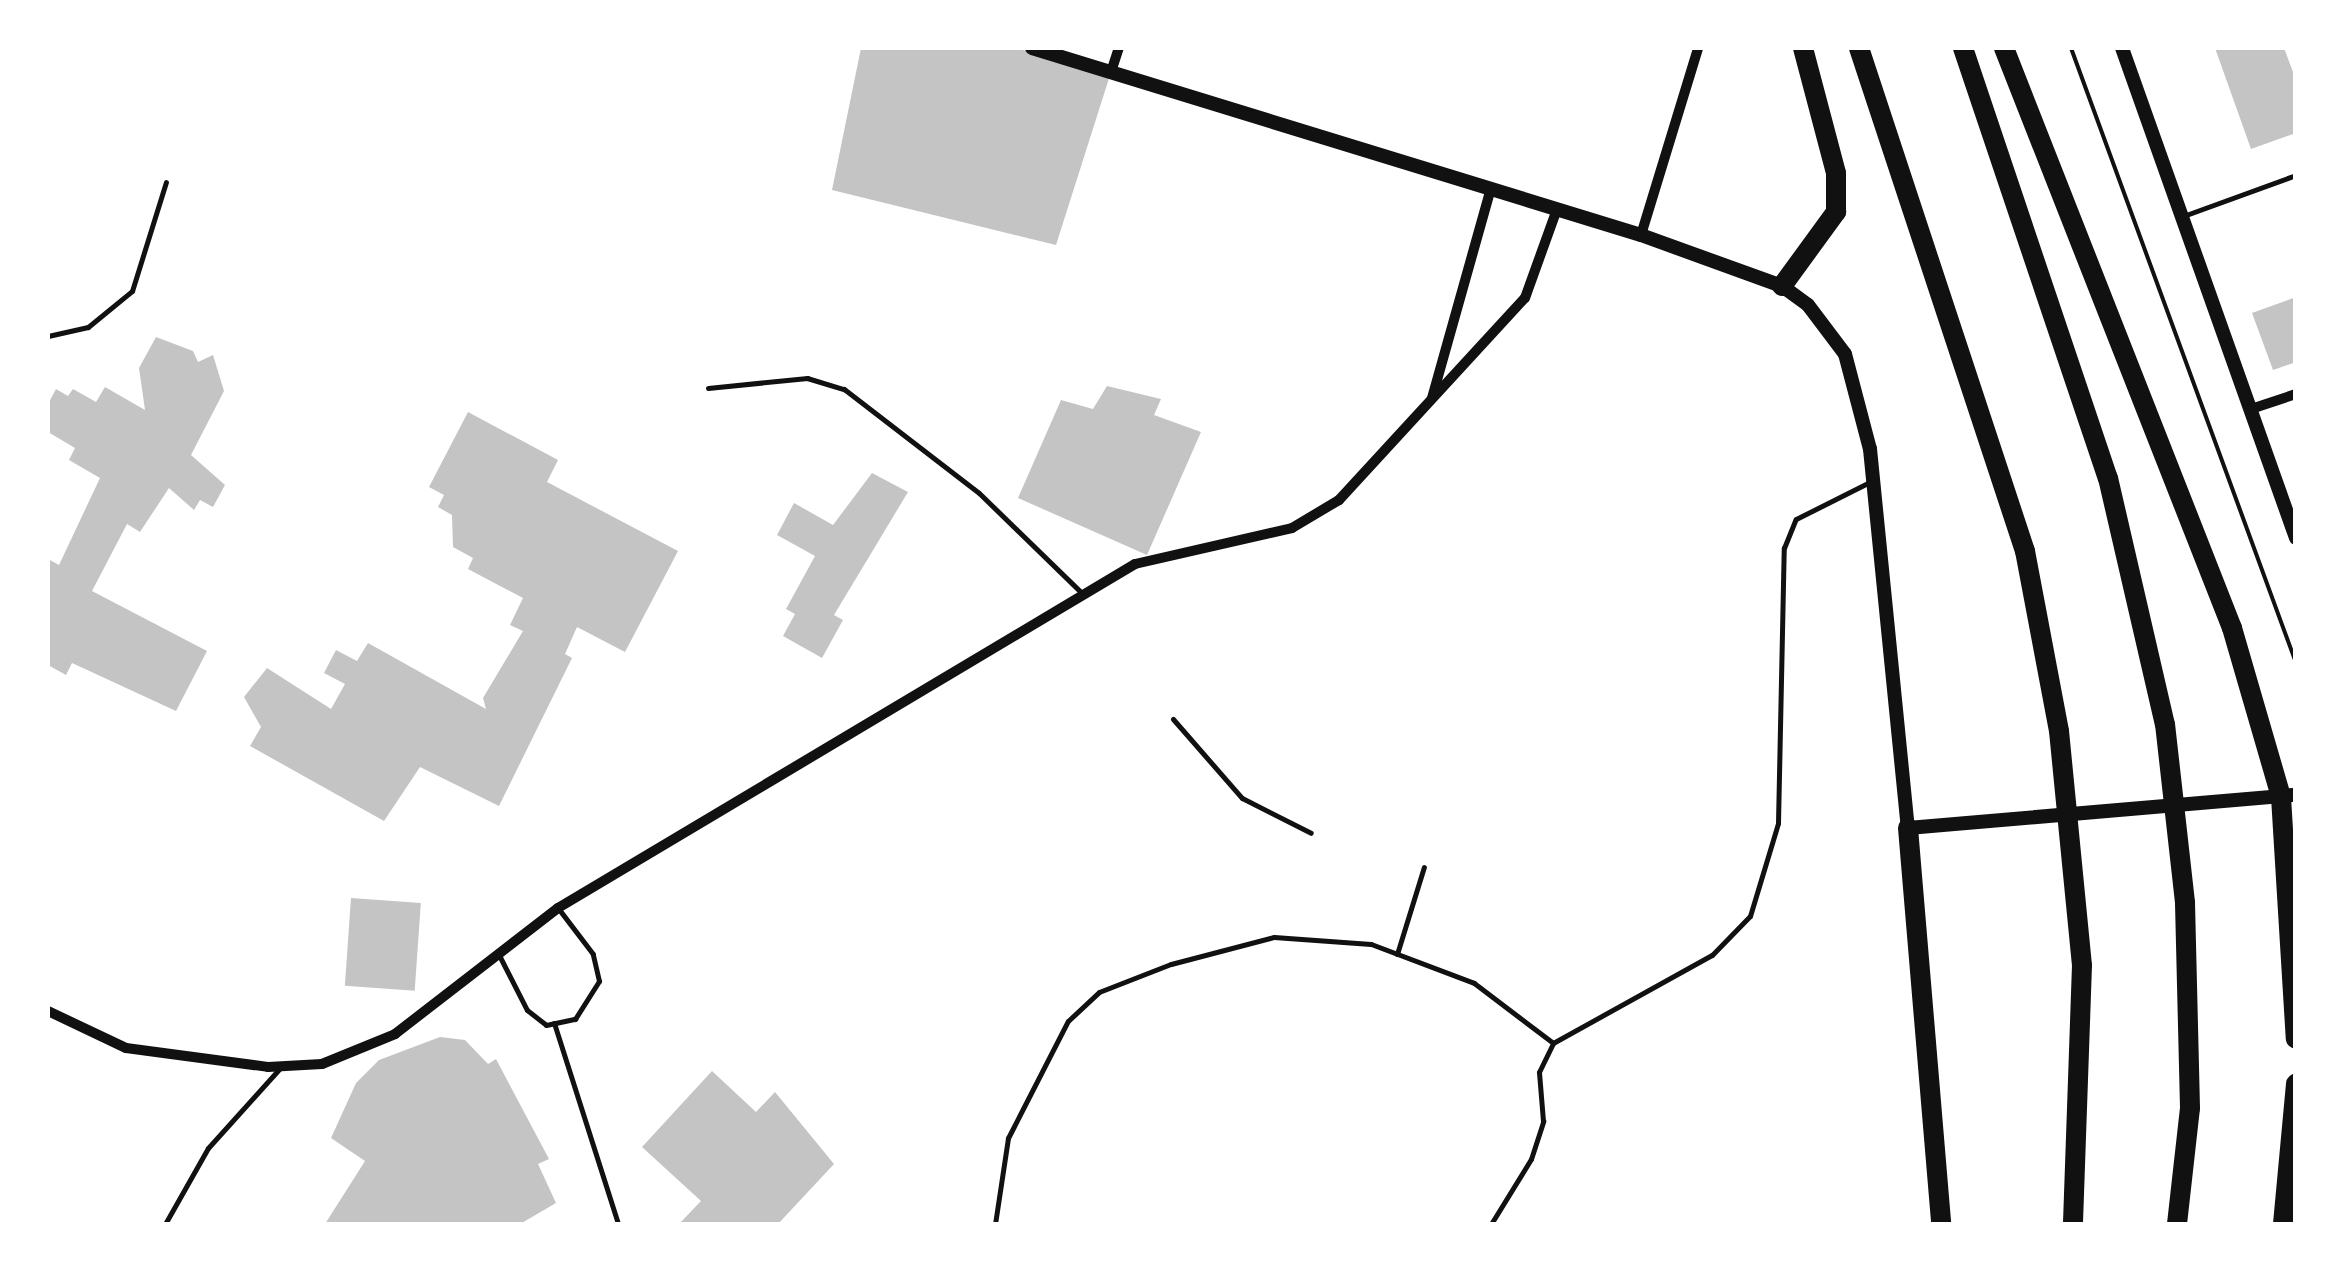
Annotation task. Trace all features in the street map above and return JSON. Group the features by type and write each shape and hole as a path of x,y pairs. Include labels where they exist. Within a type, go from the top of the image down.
{"highway":[{"path":"1782,286 1836,212 1836,173 1803,48"},
{"path":"1859,48 2019,533 2059,731 2082,965 2074,1224"},
{"path":"1964,48 2108,478 2165,724 2186,902 2190,1108 2177,1224"},
{"path":"2004,48 2232,628 2288,796 2296,1039"},
{"path":"1908,828 1941,1224"},
{"path":"2283,1224 2296,1084"}],"street":[{"path":"1032,48 1492,188 1782,286 1845,354 1872,481 1908,828 1990,825 2288,796"},
{"path":"1111,72 1118,48"},
{"path":"1641,236 1698,48"},
{"path":"2122,48 2254,408 2296,538"},
{"path":"1429,408 1492,188"},
{"path":"48,1011 126,1048 282,1066 322,1064 395,1034 500,957 558,908 1135,564 1292,528 1339,500 1429,408 1525,298 1557,209"},
{"path":"2254,408 2296,394"}],"lane":[{"path":"2184,216 2296,175"},
{"path":"48,336 88,327 132,290 166,182"},
{"path":"708,388 806,378 844,389 979,494 1083,594"},
{"path":"1491,1224 1531,1159 1543,1121 1539,1072 1553,1043 1712,956 1750,916 1778,824 1784,548 1796,519 1872,481"},
{"path":"1173,719 1242,798 1311,833"},
{"path":"1397,954 1424,866"},
{"path":"554,1024 592,1002 600,981 593,954 558,908"},
{"path":"995,1224 1008,1138 1068,1021 1099,992 1274,938 1397,954 1474,983 1553,1043"},
{"path":"500,957 527,1010 554,1024 618,1224"},
{"path":"165,1224 208,1148 282,1066"}],"path":[{"path":"2071,48 2296,663"}],"building":[{"path":"861,48 1015,48 1111,72 1056,245 832,190"},
{"path":"2215,48 2284,48 2296,80 2296,133 2251,149"},
{"path":"2296,297 2296,362 2273,370 2252,313"},
{"path":"156,337 193,351 198,362 213,355 224,391 191,455 225,485 213,507 200,500 194,510 169,488 140,532 127,524 92,591 207,651 176,711 72,663 66,675 48,665 48,559 59,565 100,478 69,460 75,448 48,432 48,404 56,389 68,396 73,389 96,402 105,387 145,410 139,368"},
{"path":"1107,386 1161,399 1154,415 1201,432 1147,555 1018,498 1061,400 1093,409"},
{"path":"468,412 558,460 547,482 678,551 625,652 577,627 565,654 572,658 499,806 420,767 384,821 250,746 261,727 244,697 267,668 331,709 345,684 324,673 336,650 357,661 368,643 486,709 483,698 523,631 510,625 523,598 468,569 473,558 453,547 452,515 438,507 444,495 429,487"},
{"path":"872,473 908,492 834,615 843,620 822,658 783,636 795,614 786,609 815,556 777,535 794,503 833,525"},
{"path":"351,898 421,903 415,991 345,986"},
{"path":"440,1037 465,1040 488,1064 496,1059 549,1159 538,1164 556,1203 520,1224 325,1224 365,1161 331,1138 356,1083 379,1060"},
{"path":"712,1071 756,1112 775,1092 834,1164 778,1224 679,1224 701,1201 642,1147"}]}
